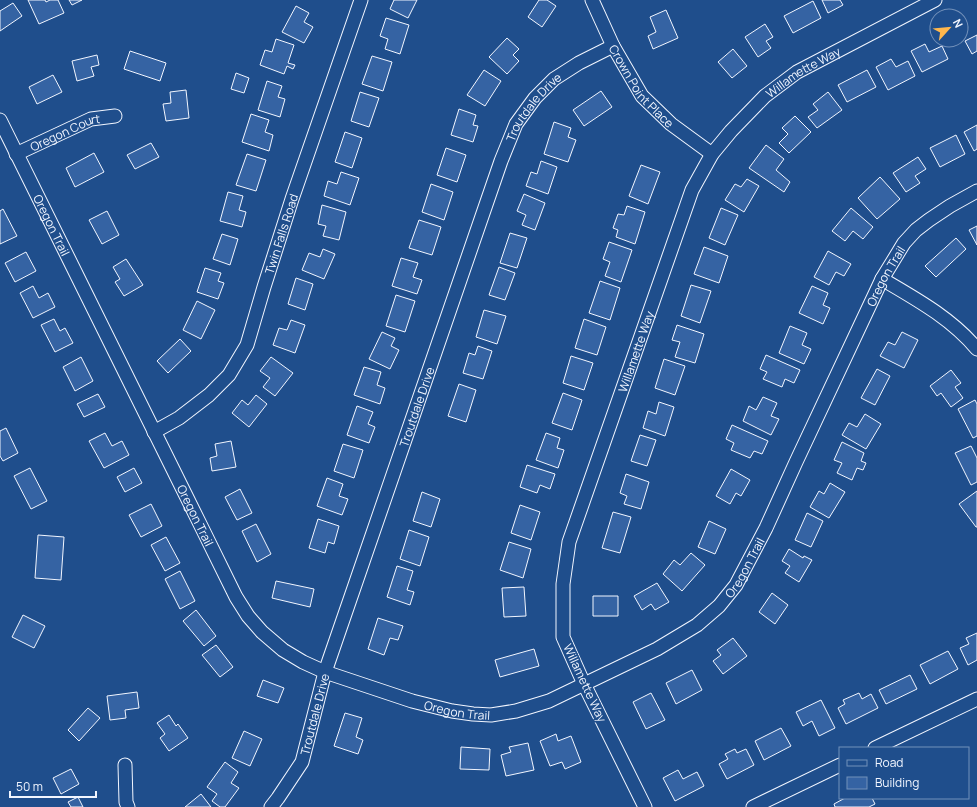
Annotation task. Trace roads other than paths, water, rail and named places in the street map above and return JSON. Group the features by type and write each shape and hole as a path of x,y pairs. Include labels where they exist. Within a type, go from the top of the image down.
{"street":[{"name":"Twin Falls Road","path":"154,432 179,418 209,395 229,375 247,345 292,199 361,0"},
{"name":"Crown Point Place","path":"592,0 613,46 642,96 671,124 712,154"},
{"name":"Willamette Way","path":"645,807 584,684 563,637 562,584 569,542 692,190 712,154 731,131 764,96 797,72 935,0"},
{"name":"Troutdale Drive","path":"271,807 302,762 325,672 500,161 516,124 535,98 554,79 579,63 613,46"},
{"name":"Oregon Court","path":"16,154 91,119 115,116"},
{"name":"Oregon Trail","path":"0,120 236,597 248,616 262,632 283,650 303,662 325,672 412,701 452,711 473,714 491,715 516,711 549,701 656,649 697,624 719,606 736,585 766,528 882,279 904,243 916,230 929,220 977,191"},
{"path":"882,279 930,308 955,327 977,349"},
{"path":"877,747 977,699"},
{"path":"125,765 126,802 128,807"},
{"path":"753,807 839,765"}]}
